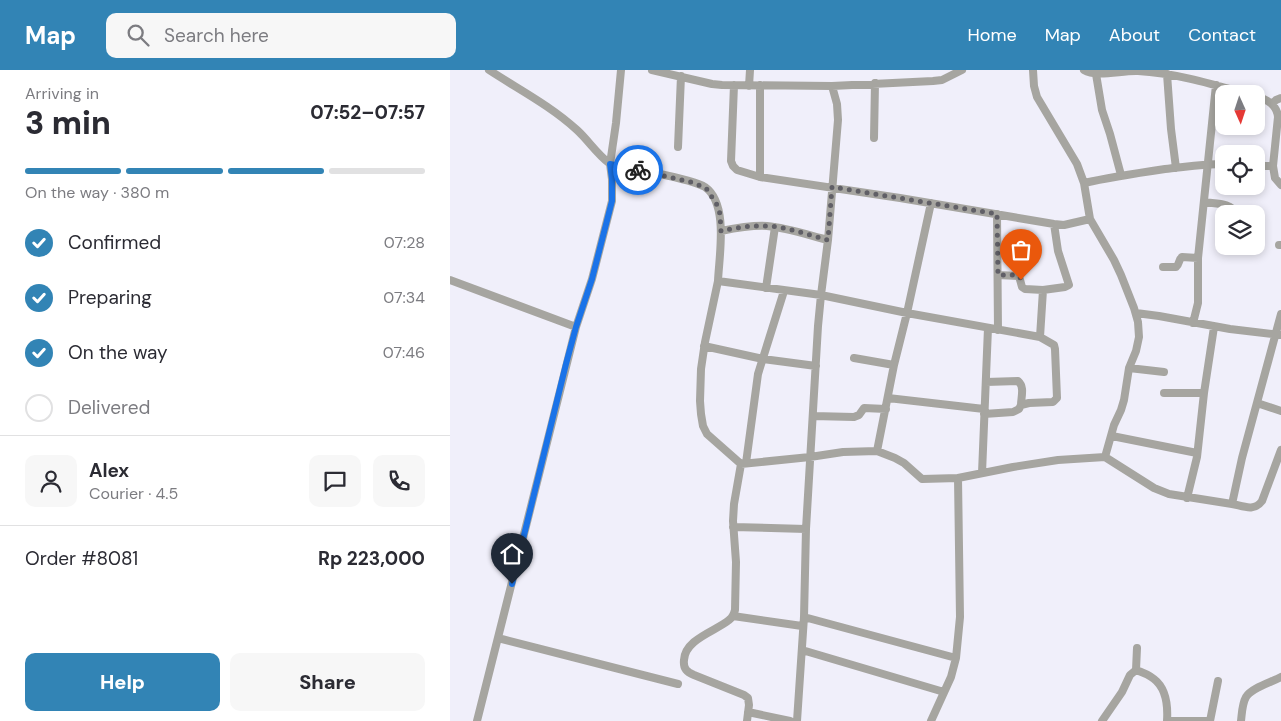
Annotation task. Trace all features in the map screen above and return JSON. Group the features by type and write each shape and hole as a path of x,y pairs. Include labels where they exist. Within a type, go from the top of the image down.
{"street":[{"path":"488,70 548,108 576,130 610,164 654,172 706,188 717,205 720,214 721,231 718,282 701,369 700,401 703,426 707,434 744,464 810,458 843,452 877,452 904,463 922,479 958,478 1058,460 1105,457 1154,488 1169,494 1255,508 1260,504 1281,450"},
{"path":"477,721 576,327 592,279 612,201 610,164 621,70"},
{"path":"652,70 712,84 750,86 832,86 934,81 942,80 962,70"},
{"path":"750,70 750,86"},
{"path":"1033,70 1037,97 1077,164 1084,183 1090,219 1114,260 1136,313 1139,331 1136,351 1129,368 1124,400 1105,457"},
{"path":"1084,70 1096,74 1134,71 1167,74 1216,85"},
{"path":"1096,74 1102,110 1121,175"},
{"path":"1167,74 1176,168"},
{"path":"678,147 681,76"},
{"path":"874,138 875,83"},
{"path":"734,85 731,160 737,170 760,177 1054,224 1064,225 1090,219"},
{"path":"760,85 760,177"},
{"path":"797,721 816,366 838,120 837,104 832,86"},
{"path":"1193,323 1198,303 1198,258 1215,96"},
{"path":"1272,104 1281,98"},
{"path":"1265,100 1272,104 1277,111 1273,166 1275,178 1281,185"},
{"path":"1084,183 1121,175 1215,164"},
{"path":"1265,166 1273,166"},
{"path":"1204,202 1226,205"},
{"path":"877,452 894,365 931,203"},
{"path":"997,214 998,330"},
{"path":"998,275 1019,276 1021,285 1025,289 1043,290 1069,285 1058,250 1054,224"},
{"path":"721,231 755,226 775,227 828,240"},
{"path":"766,288 775,227"},
{"path":"1163,267 1176,267 1182,257 1198,258"},
{"path":"450,280 576,327"},
{"path":"718,282 821,295 907,314 1040,336 1054,345 1056,352 1057,398 1053,402 1020,405"},
{"path":"1040,336 1043,290"},
{"path":"747,721 748,698 686,671 684,665 685,652 695,641 728,621 733,616 735,610 734,504 744,464 757,383 784,291"},
{"path":"1136,313 1214,327 1278,335"},
{"path":"1232,504 1242,458 1278,335 1281,314"},
{"path":"1187,498 1197,453 1214,327"},
{"path":"982,473 988,328"},
{"path":"704,346 763,359 816,366"},
{"path":"854,358 894,365"},
{"path":"1129,368 1164,372"},
{"path":"888,398 984,412 1013,412 1018,409 1022,385 1018,382 986,382"},
{"path":"1164,393 1204,393"},
{"path":"1257,403 1281,411"},
{"path":"813,416 854,417 859,415 863,408 886,409"},
{"path":"1112,436 1197,453"},
{"path":"931,721 951,677 956,658 960,617 958,478"},
{"path":"733,527 806,529"},
{"path":"733,616 803,622 956,658"},
{"path":"498,638 678,684"},
{"path":"1136,648 1136,670"},
{"path":"802,650 944,692"},
{"path":"1136,670 1156,680 1166,696 1166,721 1210,721 1218,681"},
{"path":"1102,721 1122,692 1130,675 1136,670"},
{"path":"1241,721 1245,700 1249,694 1260,686 1281,677"},
{"path":"748,712 790,721"}],"way so far":[{"path":"638,170 654,172 699,184 706,188 717,205 720,214 721,231 742,227 766,226 788,229 828,240 832,187 997,214 998,275 1017,275 1021,280"}],"route":[{"path":"512,584 566,364 592,279 612,201 610,164 638,170"}]}
